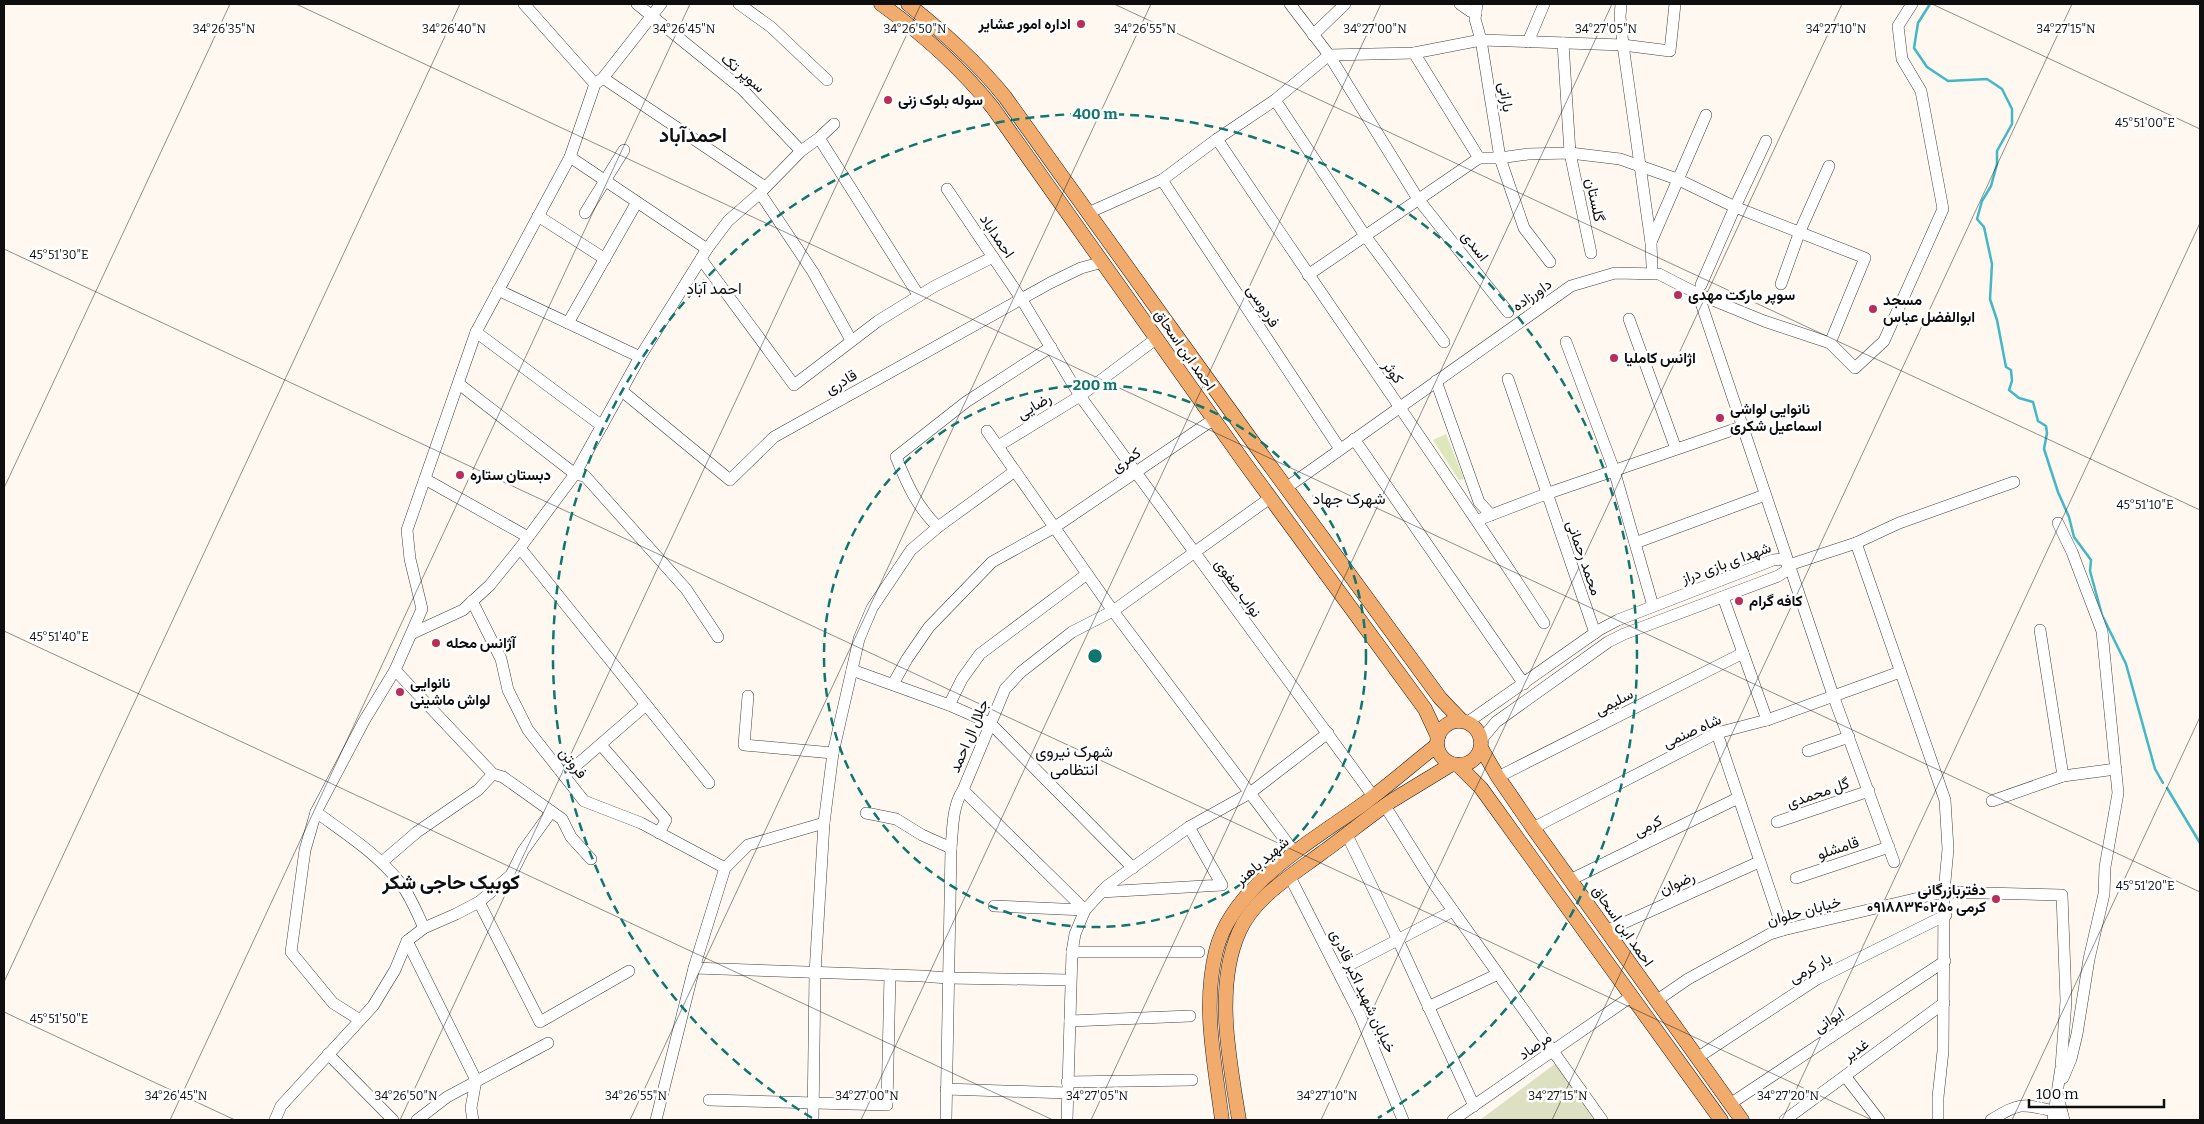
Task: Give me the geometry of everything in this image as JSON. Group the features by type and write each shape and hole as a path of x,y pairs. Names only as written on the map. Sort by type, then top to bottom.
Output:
{"main road":[{"name":"احمد ابن اسحاق","path":"881,4 940,51 971,81 993,108 1270,498 1425,709 1437,741"},
{"name":"احمد ابن اسحاق","path":"908,4 949,37 981,68 1440,698 1464,721"},
{"path":"1083,234 1089,236 1096,230 1092,219"},
{"path":"1103,262 1102,257 1110,250 1117,255"},
{"path":"1455,765 1464,765 1475,759 1481,744 1475,726 1464,721 1446,725 1437,741 1442,757 1455,765 1481,788 1721,1120"},
{"name":"شهید باهنر","path":"1222,1120 1209,1018 1211,984 1216,951 1224,928 1236,907 1251,889 1278,866 1373,796 1437,741"},
{"name":"احمد ابن اسحاق","path":"1481,744 1498,777 1533,828 1742,1120"},
{"name":"شهید باهنر","path":"1239,1120 1226,1017 1227,987 1232,953 1239,932 1249,915 1264,898 1385,806 1455,765"},
{"path":"1298,851 1310,862"},
{"path":"1278,866 1286,868 1289,878"}],"street":[{"path":"524,4 599,81 763,190 813,272 851,340"},
{"name":"سوپر تک","path":"637,4 742,89 802,151"},
{"path":"360,1020 333,1003 291,952 305,850 316,812 364,722 395,670 422,609 410,559 407,530 476,332 570,157 599,81 661,4"},
{"path":"738,4 771,27 827,80"},
{"name":"اسدی","path":"1290,4 1329,55 1418,199 1508,312"},
{"path":"1313,35 1345,4"},
{"path":"1460,4 1470,11 1477,8"},
{"path":"1528,42 1544,4"},
{"path":"1621,4 1620,17 1623,45 1641,166 1651,243 1652,266"},
{"path":"1092,219 1162,180 1217,139 1275,100 1329,55 1414,53 1481,40 1623,45 1670,51 1675,4"},
{"path":"1308,276 1479,158 1570,153 1620,159 1677,180 1734,207 1800,231 1865,258 1830,343 1855,368 1884,341 1943,209 1921,91 1902,59 1898,26 1912,4"},
{"name":"بارانی","path":"1477,8 1475,19 1481,40 1500,158 1524,228 1550,262"},
{"name":"گلستان","path":"1563,43 1570,153 1591,253"},
{"path":"1414,53 1479,158"},
{"path":"1275,100 1366,237 1444,342"},
{"path":"1651,243 1706,115"},
{"path":"413,633 463,610 490,585 576,474 640,357 704,254 728,220 834,124"},
{"path":"820,138 919,296"},
{"name":"کوثر","path":"1217,139 1308,276 1478,520 1544,623"},
{"path":"1766,141 1734,207 1700,290 1741,427 1833,695 1894,862"},
{"path":"585,212 624,150"},
{"path":"570,157 638,202 704,254 794,385 851,340 919,296 993,257"},
{"path":"1781,284 1800,231 1828,166"},
{"name":"فردوسی","path":"1162,180 1340,448"},
{"name":"احمداباد","path":"947,188 1051,347"},
{"path":"568,323 638,202"},
{"path":"538,216 605,259"},
{"name":"قادری","path":"622,391 730,480 774,437 1050,283 1081,268 1103,262"},
{"name":"داورزاده","path":"1286,488 1571,286 1615,273 1659,274 1700,290 1764,321 1830,343"},
{"path":"498,290 640,357"},
{"path":"1630,319 1676,449"},
{"path":"476,332 602,426"},
{"name":"رضایی","path":"998,446 1080,396 1157,338"},
{"path":"1566,342 1614,470 1653,606"},
{"path":"938,527 926,515 909,490 896,458 966,402 1051,347"},
{"name":"نواب صفوی","path":"1051,347 1080,396 1373,796"},
{"name":"محمد رحمانی","path":"1508,379 1595,633"},
{"path":"1436,382 1479,502 1491,515"},
{"path":"459,384 576,474 585,476 686,589 718,637"},
{"name":"کمری","path":"893,684 907,658 930,627 992,562 1055,527 1214,419"},
{"path":"1478,520 1546,494 1741,427"},
{"path":"987,431 1113,611 1250,793 1298,851"},
{"path":"1354,439 1524,684"},
{"path":"813,1120 815,973 824,823 833,753 859,639 872,608 911,550 938,527 1015,471"},
{"path":"425,479 528,537"},
{"path":"1789,565 1856,543 1899,523 2014,482"},
{"path":"1635,543 1765,495"},
{"name":"جلال ال احمد","path":"946,1120 947,978 951,848 957,799 963,790 1005,689 1021,672 1072,632 1113,611 1270,498"},
{"path":"1991,1120 2014,1106 2027,1105 2053,1116 2057,1092 2071,1059 2077,1034 2089,959 2102,901 2104,867 2118,793 2102,631 2072,552 2058,523"},
{"path":"1856,543 1945,800 1948,849 1944,892 1946,916 1943,1051 1938,1097 1938,1120"},
{"path":"520,548 709,783"},
{"name":"شهدا ی بازی دراز","path":"1464,721 1524,684 1595,633 1618,620 1773,560 1783,559 1789,565 1786,571 1778,576 1624,634 1608,642 1496,722 1481,744"},
{"path":"949,704 962,679 980,654 1087,574"},
{"path":"1723,597 1767,720"},
{"name":"فروتن","path":"472,601 501,660 508,690 528,730 584,802 633,819 725,868"},
{"path":"2040,630 2063,776"},
{"name":"سلیمی","path":"1498,777 1743,653"},
{"path":"395,670 493,774 503,777 562,819 571,837 591,859"},
{"path":"852,670 949,704 990,723 1133,868"},
{"name":"شاه صنمی","path":"1533,828 1717,733 1767,720 1900,672"},
{"path":"748,696 744,745 833,753"},
{"path":"564,776 646,705"},
{"path":"1067,1120 1072,952 1075,934 1086,910 1101,892 1189,827 1250,793 1328,733"},
{"path":"1717,733 1783,930"},
{"path":"1808,751 1849,738"},
{"path":"600,745 666,820 659,833"},
{"path":"1992,801 2063,776 2116,769"},
{"path":"382,862 417,832 478,790 493,774"},
{"path":"963,790 1086,910"},
{"name":"گل محمدی","path":"1777,822 1868,791"},
{"name":"کرمی","path":"1570,880 1738,798"},
{"path":"1385,806 1432,882 1602,1120"},
{"path":"316,812 382,862 402,885 424,928"},
{"path":"275,1120 281,1106 373,1006 395,970 408,941 424,928 479,902 511,875 523,851 550,812"},
{"path":"866,813 896,819 922,835 951,848"},
{"path":"656,1120 694,968 725,868 748,846 824,823"},
{"path":"1101,892 1222,885 1189,827"},
{"path":"1346,835 1398,940 1474,1106"},
{"name":"قامشلو","path":"1796,878 1889,847"},
{"name":"رضوان","path":"1606,931 1759,862"},
{"name":"خیابان شهید اکبر قادری","path":"1289,878 1360,1015 1403,1120"},
{"name":"خیابان حلوان","path":"1656,1001 1688,979 1770,934 1783,930 1944,892 2062,894 2066,1001 2061,1068 2057,1092"},
{"path":"479,902 540,1022 629,971"},
{"path":"994,906 1086,910"},
{"path":"1338,971 1453,911"},
{"name":"یار کرمی","path":"1697,1058 1817,979 1946,916"},
{"path":"408,941 476,1080 471,1108 472,1120"},
{"path":"1072,952 1199,952"},
{"name":"ایوانی","path":"1730,1104 1945,961"},
{"path":"694,968 947,978 1070,980"},
{"path":"1428,1007 1498,974"},
{"path":"709,1100 887,1105 890,975"},
{"name":"مرصاد","path":"1453,1120 1632,996"},
{"name":"غدیر","path":"1785,1120 1944,1003"},
{"path":"1070,1021 1190,1016"},
{"path":"417,1120 447,1097 548,1043"},
{"path":"328,1054 393,1120"},
{"path":"1845,1076 1879,1120"},
{"path":"946,1089 1067,1087 1192,1080"},
{"path":"2057,1092 2064,1120"}],"green space":[{"path":"1446,434 1464,479 1459,480 1433,440"},
{"path":"1556,1063 1595,1120 1480,1120"}],"waterway":[{"path":"1930,4 1918,23 1914,48 1927,67 1948,81 1987,79 2002,89 2012,109 2012,124 1997,151 1997,164 1991,186 1982,201 1977,219 1984,227 1992,264 1990,299 1997,320 2006,367 2011,370 2012,381 2009,390 2019,398 2033,402 2038,421 2046,426 2047,433 2044,449 2058,492 2069,517 2074,537 2091,560 2090,571 2102,615 2126,664 2155,769 2163,783"},
{"path":"2167,788 2200,843"}],"place":[{"name":"اداره امور عشایر","path":"1081,24"},
{"name":"سوله بلوک زنی","path":"888,100"},
{"name":"سوپر مارکت مهدی","path":"1678,295"},
{"name":"مسجد ابوالفضل عباس","path":"1873,309"},
{"name":"اژانس کاملیا","path":"1614,358"},
{"name":"نانوایی لواشی اسماعیل شکری","path":"1720,418"},
{"name":"دبستان ستاره","path":"460,475"},
{"name":"کافه گرام","path":"1739,601"},
{"name":"آژانس محله","path":"436,643"},
{"name":"نانوایی لواش ماشینی","path":"400,692"},
{"name":"دفتربازرگانی کرمی ۰۹۱۸۸۳۴۰۲۵۰","path":"1996,899"}],"district":[{"name":"احمدآباد","path":"693,135"},
{"name":"احمد آباد","path":"714,288"},
{"name":"شهرک جهاد","path":"1349,498"},
{"name":"شهرک نیروی انتظامی","path":"1074,760"},
{"name":"کوبیک حاجی شکر","path":"451,882"}]}
